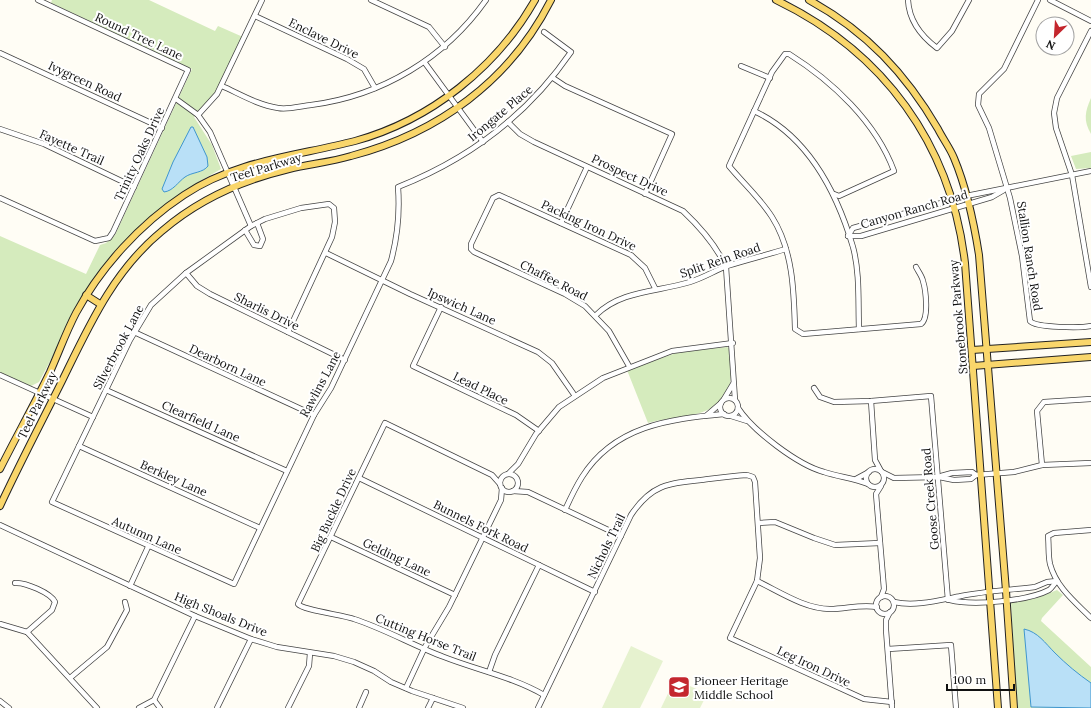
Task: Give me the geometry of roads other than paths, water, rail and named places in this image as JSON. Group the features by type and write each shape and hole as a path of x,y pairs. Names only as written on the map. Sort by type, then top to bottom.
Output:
{"main road":[{"name":"Teel Parkway","path":"0,469 39,393 76,313 86,295 97,279 125,246 153,218 202,183 228,172 271,159 356,140 399,124 429,109 450,95 483,67 507,42 535,0"},
{"name":"Teel Parkway","path":"0,506 100,304 134,259 162,231 203,202 243,183 289,169 350,157 387,146 433,124 458,108 487,86 501,72 532,34 551,0"},
{"name":"Stonebrook Parkway","path":"776,0 800,11 837,36 869,63 888,83 915,119 929,143 953,200 964,255 972,350 978,475 990,593 998,708"},
{"name":"Stonebrook Parkway","path":"809,0 843,22 870,43 890,62 917,94 954,158 969,204 979,255 1007,600 1014,708"},
{"path":"86,295 100,304"},
{"path":"972,350 1091,342"},
{"path":"973,366 1091,357"}],"street":[{"name":"Round Tree Lane","path":"38,0 49,2 188,70"},
{"path":"198,115 212,102 222,86 262,0"},
{"path":"371,0 429,28 444,46"},
{"path":"222,86 265,105 280,109 335,102 398,79 425,63 471,20 486,0"},
{"path":"908,0 908,9 916,26 925,39 937,48 952,31 969,0"},
{"name":"Stallion Ranch Road","path":"1038,0 1004,69 979,94 978,105 989,128 1008,188 1022,256 1028,317 1032,323 1070,327 1091,326"},
{"path":"1050,0 1091,21"},
{"name":"Enclave Drive","path":"255,16 347,59 364,69 375,88"},
{"name":"Irongate Place","path":"398,187 431,174 483,142 534,99 553,78 571,52 544,32"},
{"path":"1091,32 1057,98 1054,113 1056,128 1072,175 1085,244 1091,287"},
{"name":"Ivygreen Road","path":"0,52 162,128"},
{"path":"834,194 839,196 894,171 876,137 849,103 813,70 789,54 785,54 770,78 729,166 758,198 772,217 786,249 792,276 795,329 797,332 803,334 859,328 917,325 924,322 927,316 923,282 916,267"},
{"path":"425,63 450,95 483,142"},
{"path":"741,66 770,78"},
{"name":"Trinity Oaks Drive","path":"0,198 95,241 102,241 109,238 176,99 188,70"},
{"path":"553,78 565,86 672,134 645,194"},
{"path":"176,99 198,115 210,132 228,172 233,188 251,226"},
{"path":"754,112 774,123 799,146 818,169 834,194 853,247 856,265 859,328"},
{"name":"Prospect Drive","path":"508,122 520,134 534,142 683,211 696,223 719,253 726,267"},
{"name":"Fayette Trail","path":"0,129 44,144 134,187"},
{"path":"561,223 588,167"},
{"name":"Canyon Ranch Road","path":"848,236 853,228 966,196 1091,171"},
{"name":"Rawlins Lane","path":"234,584 314,415 327,395 345,360 391,261 397,240 400,209 398,187"},
{"name":"Canyon Ranch Road","path":"848,236 861,236 969,204 992,197 1008,188"},
{"name":"Packing Iron Drive","path":"470,248 493,198 496,195 500,195 631,255 645,268 655,288"},
{"name":"Silverbrook Lane","path":"52,502 134,332 151,305 186,273 244,230 257,223 301,208 327,204 334,208 334,230 326,253"},
{"path":"244,230 254,245 260,246 264,239 257,223"},
{"path":"1085,244 1091,242"},
{"name":"Chaffee Road","path":"470,248 474,252 572,298 596,315 614,338 629,366"},
{"name":"Split Rein Road","path":"596,315 613,303 655,288 690,282 726,267 786,249"},
{"path":"288,332 326,253"},
{"name":"Ipswich Lane","path":"326,253 543,355 554,365 575,396"},
{"path":"726,267 733,343 733,384 735,400 738,408 748,422 782,449 807,465 822,472 856,479 875,487 894,478 939,477 954,480 971,479 978,475 1014,472 1042,465 1091,463"},
{"name":"Sharlis Drive","path":"186,273 197,286 210,294 345,360"},
{"name":"Lead Place","path":"441,307 413,366 517,416 539,431"},
{"name":"Dearborn Lane","path":"134,332 314,415"},
{"path":"501,500 501,478 518,464 539,431 558,407 603,378 629,366 672,351 733,343"},
{"path":"0,375 93,417"},
{"path":"724,414 720,409 733,384"},
{"path":"814,388 820,397 834,402 871,401 875,460 885,478 876,494"},
{"name":"Clearfield Lane","path":"106,390 287,471"},
{"name":"Goose Creek Road","path":"871,401 931,396 939,477 948,600"},
{"path":"707,416 728,398 735,400"},
{"path":"1042,465 1037,411 1039,406 1044,402 1091,399"},
{"path":"731,416 736,413 738,408"},
{"path":"566,510 582,476 604,453 635,430 664,421 724,414 748,422"},
{"name":"Big Buckle Drive","path":"298,604 385,423 492,475"},
{"name":"Berkley Lane","path":"79,446 260,528"},
{"path":"875,460 866,478 876,494 884,589 894,605"},
{"path":"406,688 424,649 455,594 501,500 517,487 518,464"},
{"path":"856,479 869,471 876,469 894,478"},
{"path":"492,475 507,474 518,480 528,492"},
{"path":"492,475 501,486 511,491 528,492 621,536"},
{"name":"Nichols Trail","path":"538,708 621,536 638,504 648,495 663,485 674,482 748,475 754,478 758,523"},
{"name":"Bunnels Fork Road","path":"359,478 595,592"},
{"name":"Autumn Lane","path":"52,502 148,547 234,584"},
{"path":"877,604 830,609 814,608 757,581 760,558 758,523 775,522 835,545 880,543"},
{"name":"High Shoals Drive","path":"0,525 196,616 251,639 277,647 334,656 354,662 374,670 390,682 463,708"},
{"path":"1091,530 1061,532 1048,536 1050,564 1057,581 1066,594 1091,618"},
{"name":"Gelding Lane","path":"331,538 455,594"},
{"path":"130,586 148,547"},
{"path":"489,672 495,654 539,565"},
{"name":"Leg Iron Drive","path":"757,581 730,638 864,699 892,702"},
{"path":"894,605 948,600 961,596 1035,587 1046,582 1057,581"},
{"path":"948,600 961,603 1007,600 1039,594 1050,589 1057,581"},
{"path":"15,583 22,582 51,596 55,602 52,610 27,632"},
{"path":"877,604 884,589"},
{"path":"881,597 887,596"},
{"path":"70,678 107,647 127,610 125,602"},
{"name":"Cutting Horse Trail","path":"298,604 304,609 332,613 362,622 424,649 489,672 544,695"},
{"path":"877,604 886,620 892,708"},
{"path":"886,620 894,605"},
{"path":"882,613 890,612"},
{"path":"139,708 154,700 196,616"},
{"path":"0,624 27,632 96,708"},
{"path":"217,708 251,639"},
{"path":"888,650 951,645 956,708"},
{"path":"288,708 309,666 310,653"},
{"path":"359,708 366,692"},
{"path":"428,708 433,698"},
{"path":"154,700 160,708"},
{"path":"0,701 9,708"}],"water":[{"path":"191,127 193,127 207,157 208,166 203,170 185,177 173,188 164,192 162,189 173,162"},
{"path":"1024,629 1037,635 1068,665 1091,683 1091,708 1031,707"}],"place":[{"name":"Pioneer Heritage Middle School","path":"679,687"}]}
